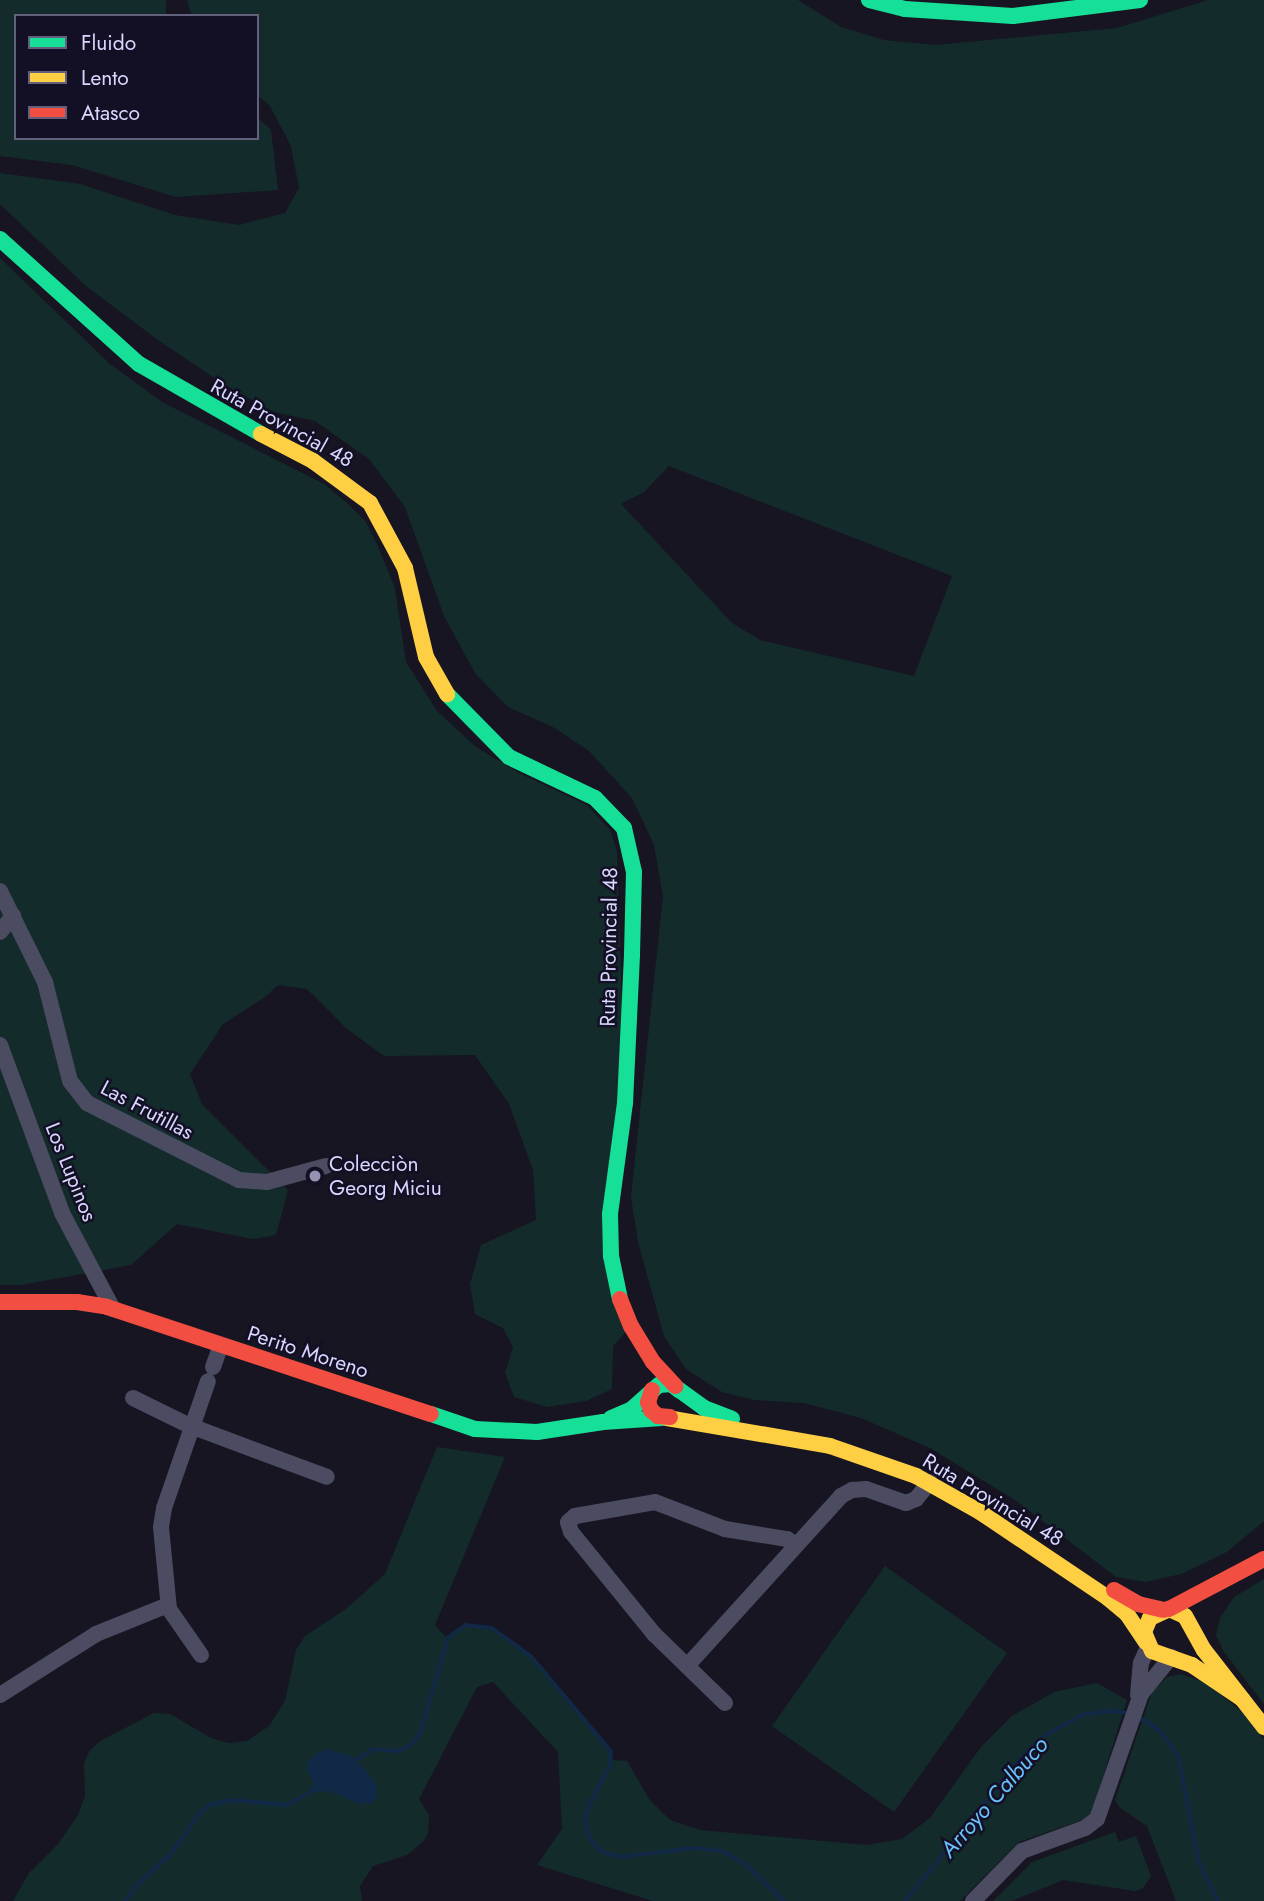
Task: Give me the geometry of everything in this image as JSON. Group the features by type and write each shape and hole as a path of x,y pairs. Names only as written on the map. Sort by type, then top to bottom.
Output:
{"main road":[{"path":"869,0 905,9 1013,16 1140,0"},
{"name":"Ruta Provincial 48","path":"0,239 139,364 201,401 313,461 370,503 405,568 426,657 439,683 455,705 509,757 537,774 596,798 624,828 634,872 632,955 625,1103 610,1240 616,1286 631,1326 649,1397"},
{"name":"Perito Moreno","path":"0,1302 77,1302 113,1309 475,1429 524,1433 603,1422 665,1418"},
{"name":"Ruta Provincial 48","path":"631,1326 653,1362 677,1388 716,1414 845,1441 894,1457 993,1509 1129,1600 1185,1616 1192,1630 1264,1727"},
{"path":"663,1384 677,1388 683,1401 681,1409 665,1418 649,1397 663,1384"},
{"name":"Perito Moreno","path":"603,1422 632,1409 649,1397"},
{"name":"Ruta Provincial 48","path":"665,1418 830,1446 932,1478 1108,1598 1127,1614 1156,1654 1172,1657 1209,1675 1247,1705"},
{"path":"1147,1644 1147,1622 1264,1559"},
{"path":"1172,1657 1187,1648 1199,1607 1224,1582"}],"street":[{"name":"Las Frutillas","path":"0,891 45,982 67,1073 74,1089 87,1103 239,1180 267,1182 326,1166"},
{"path":"0,932 13,916"},
{"name":"Los Lupinos","path":"0,1045 62,1213 113,1309"},
{"path":"201,1655 173,1618 168,1605 162,1520 221,1345"},
{"path":"133,1398 192,1427 327,1477"},
{"path":"687,1666 799,1540 846,1492 866,1489 906,1503 916,1499 932,1478"},
{"path":"725,1703 654,1634 571,1532 568,1525 570,1519 655,1502 732,1531 799,1540"},
{"path":"0,1695 96,1633 168,1605"},
{"path":"1137,1704 1141,1663 1147,1644"},
{"path":"973,1901 1022,1850 1085,1828 1097,1819 1137,1704 1149,1681 1172,1657"}],"green space":[{"path":"0,0 166,0 166,14 14,14 14,140 259,140 259,119 271,130 278,190 176,197 72,165 0,156"},
{"path":"187,0 798,0 841,27 884,40 935,45 1117,28 1208,0 1264,0 1264,1521 1227,1552 1181,1574 1146,1582 1116,1577 1015,1500 930,1448 861,1418 804,1403 754,1400 722,1392 686,1369 664,1336 638,1242 631,1197 663,896 654,845 632,798 589,751 553,727 508,707 475,673 444,616 405,507 369,459 315,421 274,412 225,385 158,340 86,286 0,204 0,173 80,184 175,215 239,225 285,213 299,188 291,146 270,106 259,97 259,14 191,14","holes":["669,466 952,576 914,676 760,640 732,623 621,504 644,492"]},
{"path":"0,258 110,364 162,402 324,484 348,504 366,522 379,549 395,588 406,662 437,711 476,747 519,773 587,805 610,830 617,851 625,1103 606,1207 631,1326 613,1346 612,1389 586,1401 547,1407 514,1397 505,1373 513,1347 503,1328 475,1314 470,1284 481,1245 536,1220 533,1170 509,1104 475,1055 384,1056 346,1028 307,989 278,985 265,997 223,1024 190,1074 202,1104 288,1190 276,1235 253,1239 177,1224 131,1265 21,1285 0,1285"},
{"path":"437,1447 505,1457 435,1625 447,1638 465,1625 483,1626 502,1634 522,1648 606,1743 612,1760 627,1761 649,1799 670,1820 700,1830 867,1845 902,1839 930,1818 981,1747 1012,1716 1054,1692 1097,1683 1127,1700 1092,1812 1082,1820 1019,1842 960,1901 653,1901 537,1865 562,1829 558,1752 493,1682 477,1687 419,1799 429,1815 428,1833 423,1842 407,1855 373,1866 360,1886 362,1901 13,1901 29,1873 59,1843 78,1815 85,1796 84,1763 90,1750 102,1740 154,1713 170,1714 211,1738 229,1743 247,1741 269,1726 285,1701 296,1650 305,1636 346,1609 385,1574"},
{"path":"885,1566 1007,1653 894,1812 772,1726"},
{"path":"1264,1579 1264,1704 1224,1652 1216,1635 1220,1618 1234,1597"},
{"path":"1181,1674 1206,1683 1247,1716 1264,1740 1264,1901 1176,1901 1147,1826 1119,1807 1115,1800 1152,1692 1167,1677"},
{"path":"1115,1832 1119,1842 1136,1836 1151,1876 1143,1888 1135,1891 1063,1880 1012,1901 993,1901 1032,1862"}],"water":[{"path":"329,1749 350,1756 367,1771 377,1787 377,1797 372,1803 359,1804 329,1791 310,1793 313,1782 307,1769 308,1762 318,1752"}],"waterway":[{"name":"Arroyo Calbuco","path":"354,1761 374,1749 398,1751 411,1745 420,1734 448,1638 465,1625 492,1628 532,1657 611,1751 611,1764 585,1820 589,1837 601,1851 619,1857 695,1848 722,1851 747,1865 784,1901"},
{"name":"Arroyo Calbuco","path":"905,1901 1022,1757 1046,1735 1084,1714 1114,1711 1129,1713"},
{"name":"Arroyo Calbuco","path":"1137,1716 1161,1731 1179,1758 1199,1861 1218,1901"},
{"name":"Arroyo Calbuco","path":"125,1901 138,1884 171,1854 199,1814 210,1805 231,1800 286,1805 314,1790"}],"traffic: fast":[{"path":"869,0 905,9 1013,16 1140,0"},
{"path":"0,239 139,364 261,434"},
{"path":"447,694 509,757 595,798 624,828 634,872 632,955 625,1103 610,1214 611,1256 620,1299"},
{"path":"611,1418 632,1409 659,1385 671,1384 680,1391"},
{"path":"678,1389 704,1408 732,1419"},
{"path":"431,1414 475,1429 537,1432 603,1422 662,1418"}],"traffic: slow":[{"path":"261,434 313,461 370,503 405,568 426,657 447,694"},
{"path":"667,1418 830,1446 916,1476 980,1512 1108,1598 1127,1614 1146,1642"},
{"path":"1242,1699 1192,1665 1152,1651 1144,1632 1150,1618 1169,1609 1185,1616 1204,1650 1264,1727"}],"traffic: jam":[{"path":"620,1299 631,1326 653,1362 675,1386"},
{"path":"0,1302 77,1302 107,1307 431,1414"},
{"path":"652,1390 648,1402 651,1410 658,1416 670,1417"},
{"path":"1169,1609 1264,1559"},
{"path":"1114,1590 1138,1604 1163,1610"}],"place":[{"name":"Colecciòn Georg Miciu","path":"315,1176"}]}
